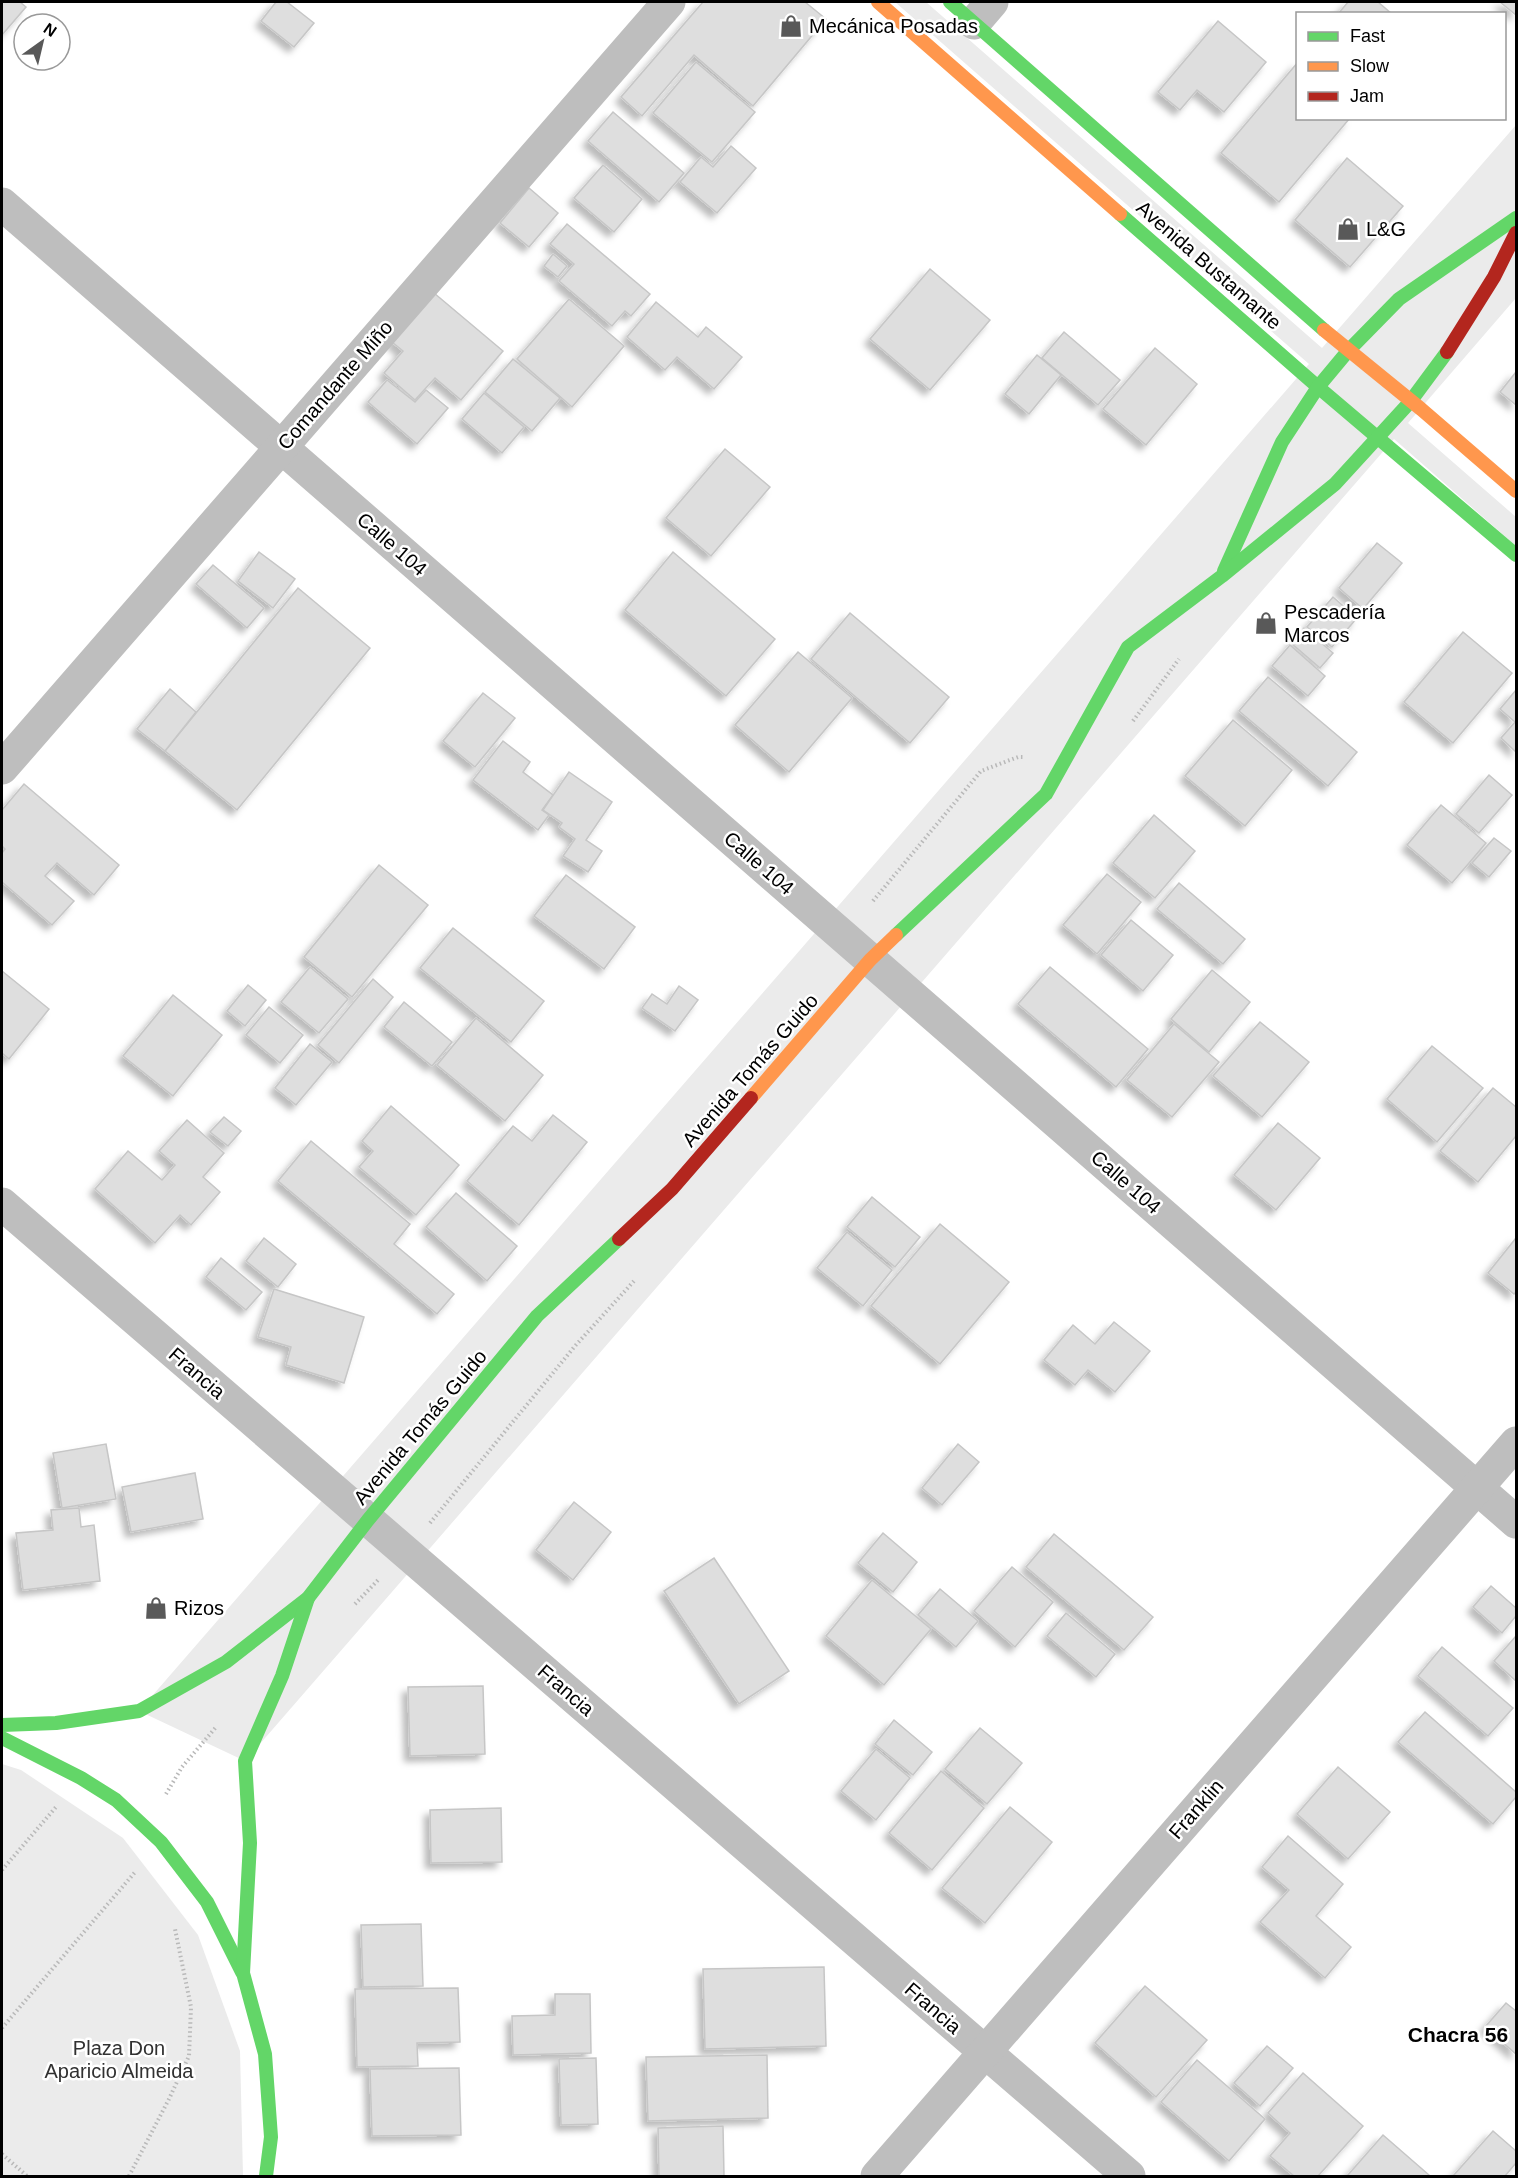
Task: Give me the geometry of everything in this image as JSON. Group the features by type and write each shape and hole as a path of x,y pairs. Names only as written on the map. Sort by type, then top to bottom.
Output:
{"main road":[{"name":"Avenida Bustamante","path":"878,2 1318,387 1516,555"},
{"name":"Avenida Bustamante","path":"950,2 983,12 1348,351 1516,491"},
{"name":"Avenida Tomás Guido","path":"1222,576 1282,442 1318,387 1348,351 1399,299 1516,218"},
{"name":"Avenida Tomás Guido","path":"2,1725 56,1723 138,1711 226,1662 308,1598 368,1520 537,1316 672,1189 870,960 1046,794 1128,647 1222,576 1335,484 1410,402 1455,341 1494,277 1516,233"},
{"name":"Avenida Tomás Guido","path":"243,1973 250,1843 245,1761 282,1676 308,1598"},
{"name":"Avenida Tomás Guido","path":"2,1738 81,1778 116,1800 161,1842 207,1902 243,1973 265,2054 271,2137 266,2176"}],"street":[{"name":"Comandante Miño","path":"2,768 669,2"},
{"name":"Calle 104","path":"2,204 1516,1522"},
{"name":"Francia","path":"2,1204 419,1562 984,2053 1130,2176"},
{"name":"Franklin","path":"877,2176 1516,1443"}],"path":[{"path":"2,2028 161,1842"},
{"path":"2,2154 27,2176"}],"green space":[{"path":"895,2 926,2 1322,348 1516,125 1516,298 1408,423 1516,517 1516,546 1394,439 245,1761 139,1711 1309,364"},
{"name":"Plaza Don Aparicio Almeida","path":"2,1764 21,1770 123,1838 198,1935 240,2051 243,2176 2,2176"}],"building":[{"path":"2,2 20,2 26,7 22,12 12,12 12,23 2,35"},
{"path":"276,2 287,2 314,23 294,47 261,21"},
{"path":"703,2 805,2 826,19 753,106 694,55 642,116 621,97"},
{"path":"1348,2 1378,2 1390,12 1340,12"},
{"path":"1500,2 1516,2 1516,15"},
{"path":"1218,21 1266,62 1224,112 1197,90 1180,110 1158,92"},
{"path":"696,62 755,112 712,162 653,113"},
{"path":"1296,64 1296,120 1348,120 1279,202 1221,153"},
{"path":"613,112 684,173 659,202 588,141"},
{"path":"731,146 756,168 717,213 680,182 701,157 713,167"},
{"path":"1347,158 1403,206 1350,267 1295,220"},
{"path":"603,165 642,199 614,232 574,198"},
{"path":"529,188 558,213 529,247 500,223"},
{"path":"567,224 650,294 631,316 625,311 612,326 559,281 574,264 550,244"},
{"path":"553,254 567,266 558,277 544,266"},
{"path":"930,269 990,320 930,390 870,339"},
{"path":"434,293 503,351 461,400 435,378 415,400 384,373 403,351 392,342"},
{"path":"569,299 624,346 572,407 517,359"},
{"path":"656,302 698,337 706,327 742,357 714,389 677,357 665,370 627,337"},
{"path":"1064,332 1120,380 1098,405 1042,358"},
{"path":"1155,348 1197,384 1146,445 1103,409"},
{"path":"1037,355 1061,375 1029,414 1005,394"},
{"path":"513,359 560,398 532,431 485,392"},
{"path":"1516,372 1516,405 1500,392"},
{"path":"387,380 415,402 426,390 448,408 417,444 368,402"},
{"path":"484,393 524,427 502,453 462,419"},
{"path":"725,449 770,487 711,556 666,518"},
{"path":"1377,543 1402,563 1363,609 1339,588"},
{"path":"259,552 295,579 273,608 238,581"},
{"path":"673,552 775,639 726,696 625,610"},
{"path":"213,565 264,608 247,628 196,584"},
{"path":"298,588 370,648 237,810 165,751"},
{"path":"1333,597 1357,618 1332,647 1307,627"},
{"path":"850,613 949,697 910,743 811,659"},
{"path":"1304,628 1333,653 1320,668 1291,643"},
{"path":"1463,632 1512,673 1453,743 1404,702"},
{"path":"1290,645 1325,676 1308,696 1272,666"},
{"path":"798,652 852,698 789,772 735,725"},
{"path":"1268,677 1357,752 1328,786 1239,711"},
{"path":"170,689 196,712 165,751 137,729"},
{"path":"1516,690 1516,752 1501,738 1515,722 1500,709"},
{"path":"483,693 515,718 475,767 443,741"},
{"path":"1233,720 1292,770 1245,826 1185,776"},
{"path":"503,741 530,762 523,772 553,795 542,810 549,815 538,830 473,780"},
{"path":"569,772 612,802 586,840 602,851 588,872 563,856 575,839 559,827 562,823 543,810"},
{"path":"1489,775 1512,795 1479,833 1456,814"},
{"path":"24,784 119,865 94,895 57,863 45,876 74,901 52,925 2,882 2,853 5,849 2,846 2,810"},
{"path":"1441,805 1486,843 1452,883 1407,845"},
{"path":"1154,815 1195,851 1155,898 1113,863"},
{"path":"1494,838 1511,851 1489,877 1472,863"},
{"path":"379,865 428,905 352,997 304,957"},
{"path":"1107,874 1141,902 1097,954 1063,925"},
{"path":"566,875 635,927 604,969 534,916"},
{"path":"1179,883 1245,939 1223,964 1157,909"},
{"path":"1131,920 1173,955 1143,991 1101,955"},
{"path":"453,928 544,1001 511,1042 420,968"},
{"path":"310,967 348,999 319,1033 281,1002"},
{"path":"1050,967 1148,1049 1116,1087 1018,1004"},
{"path":"1212,970 1250,1002 1209,1052 1171,1019"},
{"path":"2,971 49,1009 9,1059 2,1053"},
{"path":"373,979 393,997 339,1063 318,1045"},
{"path":"248,985 266,1000 245,1026 227,1011"},
{"path":"679,986 698,1000 675,1031 642,1008 652,994 667,1004"},
{"path":"173,995 222,1035 173,1096 123,1056"},
{"path":"404,1002 452,1042 432,1066 384,1027"},
{"path":"269,1007 303,1035 280,1063 246,1035"},
{"path":"476,1018 543,1075 505,1121 437,1065"},
{"path":"1260,1022 1309,1062 1262,1117 1213,1076"},
{"path":"1174,1024 1219,1062 1172,1117 1127,1080"},
{"path":"310,1044 332,1062 296,1105 275,1088"},
{"path":"1432,1046 1483,1088 1437,1142 1387,1099"},
{"path":"1493,1088 1516,1107 1516,1136 1478,1182 1440,1151"},
{"path":"391,1106 459,1165 416,1215 359,1167 373,1151 362,1141"},
{"path":"553,1115 587,1142 519,1225 467,1181 513,1126 532,1141"},
{"path":"224,1117 241,1131 228,1146 210,1132"},
{"path":"187,1120 224,1153 203,1177 220,1192 191,1225 180,1215 155,1243 95,1189 128,1151 162,1180 175,1165 159,1151"},
{"path":"1278,1123 1320,1158 1276,1210 1234,1175"},
{"path":"311,1141 410,1224 394,1244 454,1294 437,1314 278,1181"},
{"path":"456,1193 517,1246 487,1281 426,1227"},
{"path":"872,1197 920,1237 895,1267 847,1227"},
{"path":"940,1224 1009,1282 940,1364 871,1306"},
{"path":"847,1232 892,1270 863,1306 817,1268"},
{"path":"264,1238 296,1264 278,1287 246,1261"},
{"path":"1516,1238 1516,1292 1514,1294 1488,1273"},
{"path":"221,1258 262,1292 246,1310 206,1277"},
{"path":"274,1289 364,1317 344,1383 286,1365 291,1347 258,1337"},
{"path":"1114,1322 1150,1351 1115,1392 1088,1370 1075,1385 1044,1360 1073,1325 1095,1344"},
{"path":"106,1444 116,1499 62,1508 53,1453"},
{"path":"958,1444 979,1462 942,1505 922,1488"},
{"path":"195,1473 203,1519 131,1532 122,1487"},
{"path":"574,1502 611,1532 573,1580 536,1550"},
{"path":"79,1508 81,1527 94,1525 100,1581 23,1590 16,1533 53,1530 51,1510"},
{"path":"883,1533 917,1562 893,1592 858,1563"},
{"path":"1054,1534 1153,1617 1124,1650 1026,1567"},
{"path":"714,1558 789,1671 739,1704 664,1591"},
{"path":"1012,1567 1053,1602 1015,1647 974,1611"},
{"path":"872,1580 931,1629 884,1685 826,1636"},
{"path":"1491,1586 1516,1608 1516,1616 1502,1633 1473,1607"},
{"path":"940,1589 978,1621 956,1647 918,1615"},
{"path":"1066,1613 1115,1654 1096,1677 1047,1636"},
{"path":"1516,1636 1516,1681 1494,1661"},
{"path":"1442,1647 1513,1708 1488,1736 1418,1676"},
{"path":"483,1686 485,1754 410,1756 408,1687"},
{"path":"1425,1712 1516,1792 1516,1797 1493,1824 1398,1742"},
{"path":"894,1720 932,1752 913,1775 875,1744"},
{"path":"980,1728 1022,1763 987,1804 945,1769"},
{"path":"876,1749 910,1778 876,1820 841,1791"},
{"path":"1338,1767 1390,1812 1348,1859 1297,1814"},
{"path":"941,1771 984,1808 932,1870 889,1833"},
{"path":"1010,1807 1052,1842 985,1923 942,1888"},
{"path":"501,1808 502,1862 431,1863 430,1810"},
{"path":"1288,1836 1343,1884 1316,1916 1351,1947 1325,1978 1260,1922 1289,1890 1262,1867"},
{"path":"421,1924 423,1986 363,1987 361,1925"},
{"path":"824,1967 826,2046 705,2049 703,1969"},
{"path":"1145,1986 1207,2040 1156,2097 1095,2043"},
{"path":"458,1988 460,2042 417,2043 418,2066 357,2067 355,1989"},
{"path":"555,1994 590,1994 591,2053 513,2055 512,2016 555,2015"},
{"path":"1506,2003 1516,2011 1516,2054 1485,2027"},
{"path":"1267,2046 1293,2068 1260,2106 1234,2083"},
{"path":"767,2055 768,2118 648,2121 646,2057"},
{"path":"596,2058 598,2124 561,2125 559,2059"},
{"path":"1197,2060 1265,2119 1229,2161 1161,2102"},
{"path":"459,2068 461,2135 372,2136 370,2069"},
{"path":"1303,2073 1363,2126 1318,2176 1294,2176 1270,2156 1290,2133 1268,2113"},
{"path":"723,2126 724,2176 659,2176 658,2128"},
{"path":"1493,2131 1516,2151 1516,2163 1505,2176 1453,2176"},
{"path":"1383,2135 1429,2175 1347,2176"}],"traffic: fast":[{"path":"950,2 1324,330"},
{"path":"1120,214 1318,387 1516,555"},
{"path":"1224,571 1282,442 1318,387 1348,351 1399,299 1516,218"},
{"path":"896,935 1046,794 1128,647 1222,576 1335,484 1410,402 1447,352"},
{"path":"2,1725 56,1723 139,1711 226,1662 308,1598 368,1520 537,1316 619,1239"},
{"path":"266,2176 271,2137 265,2054 243,1973 250,1843 245,1761 282,1676 308,1598"},
{"path":"2,1738 81,1778 116,1800 161,1842 207,1902 242,1972"}],"traffic: slow":[{"path":"878,2 1120,214"},
{"path":"1324,330 1516,491"},
{"path":"751,1098 870,960 896,935"}],"traffic: jam":[{"path":"1447,352 1494,277 1516,233"},
{"path":"619,1239 672,1189 751,1098"}],"place":[{"name":"Mecánica Posadas","path":"791,26"},
{"name":"L&G","path":"1348,229"},
{"name":"Pescadería Marcos","path":"1266,623"},
{"name":"Rizos","path":"156,1608"}],"district":[{"name":"Chacra 56","path":"1458,2035"}]}
